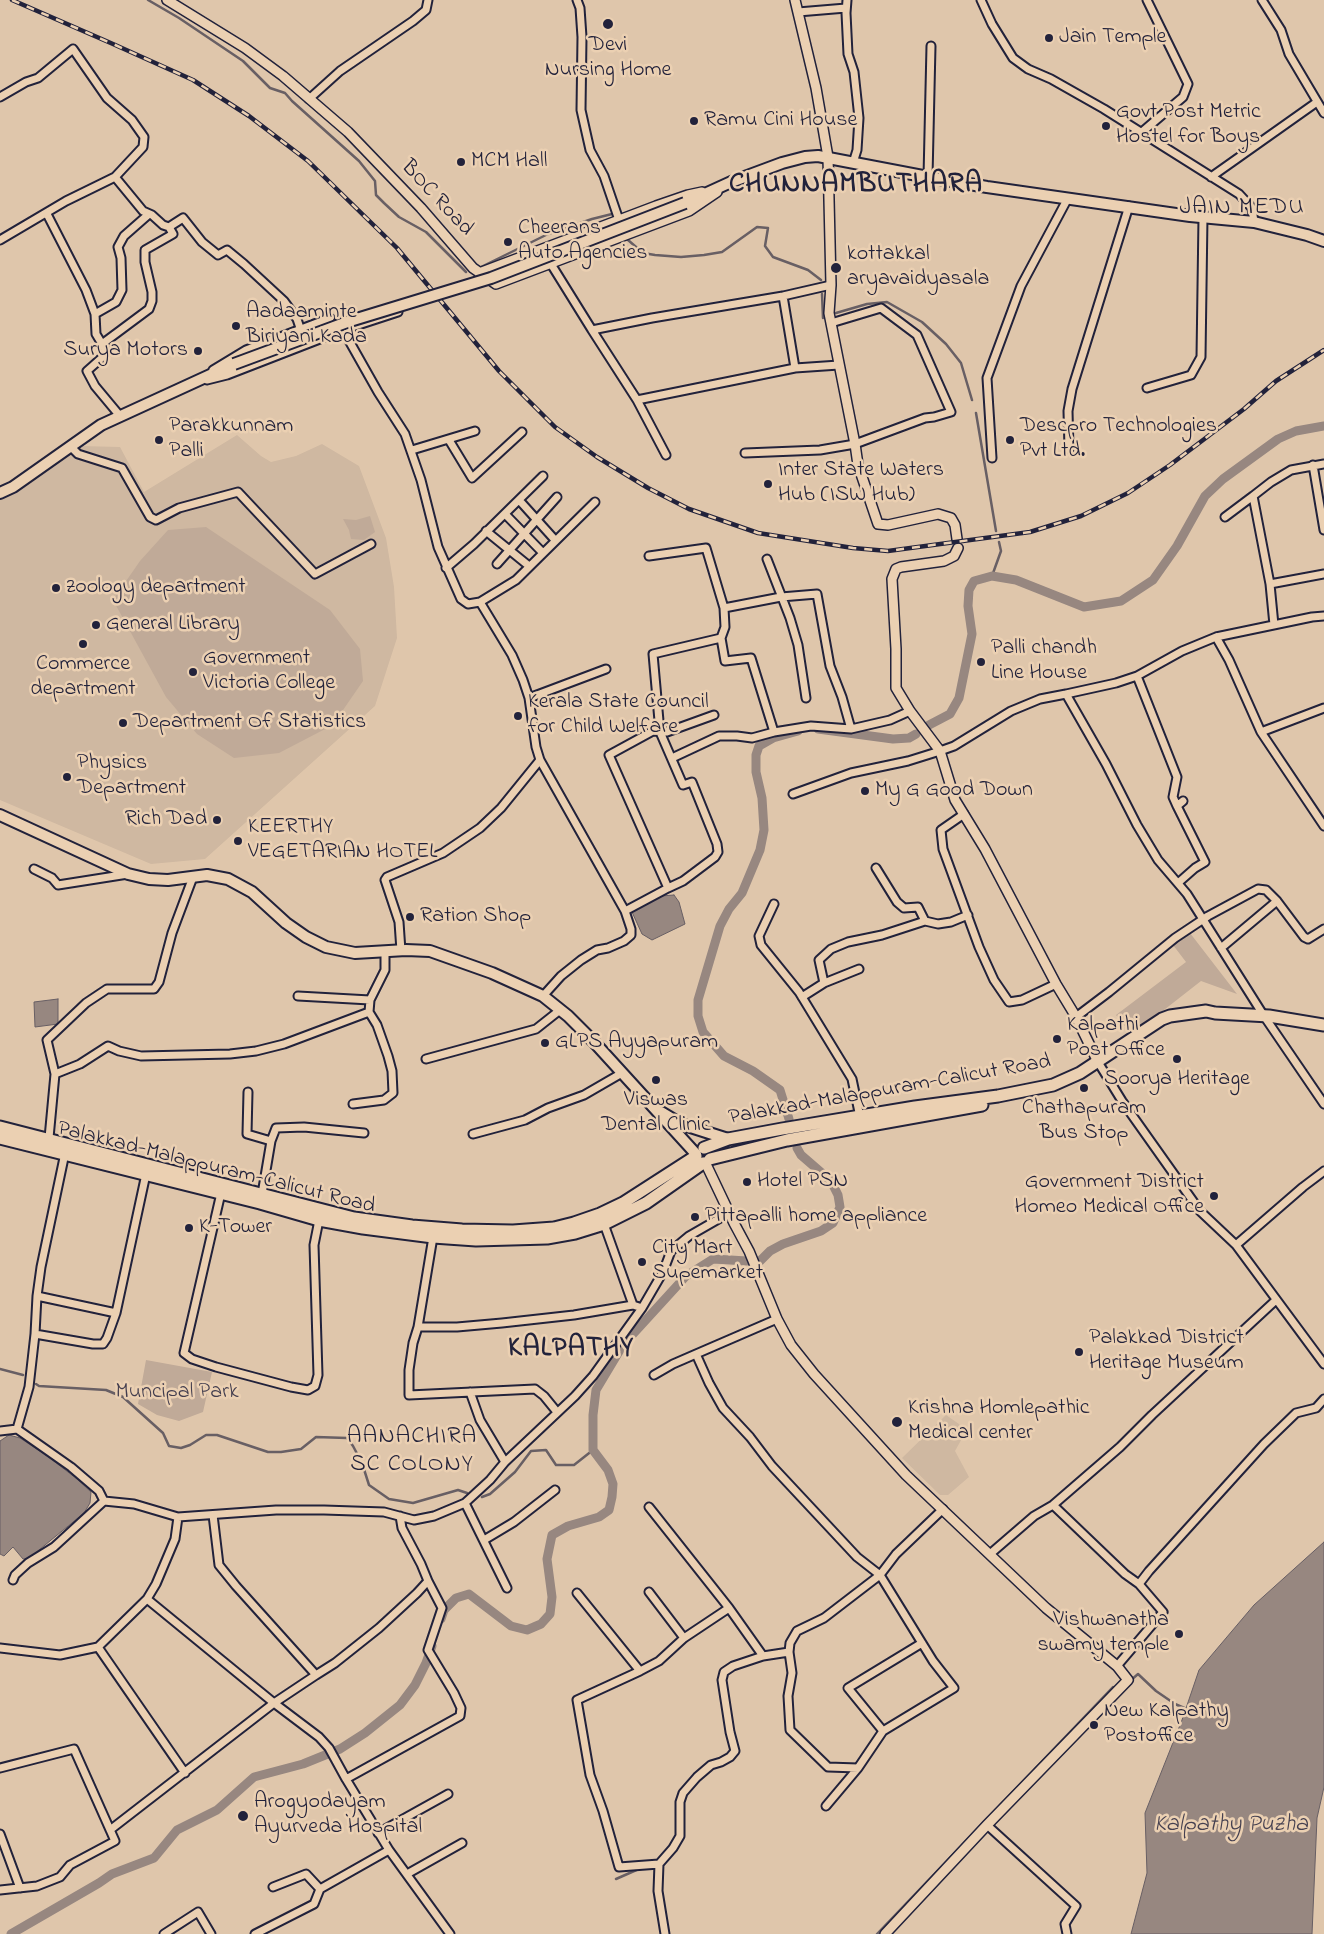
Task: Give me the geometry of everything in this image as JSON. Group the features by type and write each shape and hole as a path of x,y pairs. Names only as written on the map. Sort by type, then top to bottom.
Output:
{"highway":[{"name":"Palakkad-Malappuram-Calicut Road","path":"0,1127 50,1138 354,1218 412,1226 513,1231 554,1228 574,1224 600,1214 702,1157 954,1111 1061,1087 1084,1078 1100,1064 1162,1019 1170,1016 1206,1011 1264,1016 1324,1025"},
{"name":"Palakkad-Malappuram-Calicut Road","path":"0,1138 221,1193 319,1220 432,1237 511,1240 547,1238 575,1233 604,1224 646,1203 702,1157 728,1139 1044,1087 1068,1080 1100,1064"}],"main road":[{"path":"0,493 101,425 234,364 350,321 490,278 685,203 731,182 804,157 828,157 928,178 1202,217 1254,222 1324,241"},
{"path":"0,815 128,874 149,879 168,880 207,875 228,879 252,892 286,923 326,947 355,952 430,951 492,973 543,996 594,1042 652,1106 702,1157"},
{"path":"652,1106 681,1124 728,1139"}],"street":[{"name":"BOC Road","path":"167,0 245,48 283,76 348,132 421,208 479,273"},
{"path":"309,99 340,71 413,21 426,10 428,0"},
{"path":"578,0 582,37 581,110 590,150 604,176 619,220"},
{"path":"795,0 816,88 828,157 831,285 829,313 856,444 858,465 878,524 888,525 938,514 951,518 955,525 957,543 954,556 944,561 901,566 896,569 892,579 896,688 910,711 940,751 955,800 985,849 1056,984 1122,1101 1200,1211 1236,1245 1324,1364"},
{"path":"981,0 992,24 1013,58 1028,69 1076,92 1239,194 1252,208 1254,222"},
{"path":"1142,132 1183,97 1188,84 1147,0"},
{"path":"1262,0 1280,30 1289,54 1324,113"},
{"path":"798,12 847,4 848,54 854,72 859,118 857,150 853,163"},
{"path":"928,178 931,46"},
{"path":"0,97 26,82 38,78 74,49 107,98 132,120 144,137 143,147 116,177 66,201 47,214 0,240"},
{"path":"1212,178 1317,102"},
{"path":"102,344 149,309 152,301 152,292 145,262 145,250 173,234 169,227 143,211 116,177"},
{"path":"479,273 496,284 689,211 731,182"},
{"path":"479,273 688,195 714,190"},
{"path":"992,458 987,378 1021,286 1068,198"},
{"path":"1069,449 1068,412 1072,388 1129,206"},
{"path":"47,214 86,290 95,314 96,334 105,349 105,355 87,371 95,386 120,416"},
{"path":"95,314 116,302 122,290 122,272 118,247 124,236 149,214"},
{"path":"1147,388 1191,375 1201,358 1202,217"},
{"path":"169,227 183,218 202,242 218,255 227,250 284,301 300,328"},
{"path":"551,264 637,400 666,455"},
{"path":"592,330 783,296 831,285"},
{"path":"783,296 796,368"},
{"path":"745,454 820,450 856,444 925,418 951,412 917,335 881,308 831,323"},
{"path":"197,382 244,370 344,330 398,312"},
{"path":"197,382 222,363 246,350 330,318"},
{"path":"344,330 378,392 406,434 438,547 461,599 468,604 480,602 516,580 595,502"},
{"path":"637,400 796,368 839,365"},
{"path":"412,450 475,431"},
{"path":"450,440 472,478 522,432"},
{"path":"71,447 78,454 122,468 150,518 156,520 178,508 238,492 315,574 371,544"},
{"path":"1225,517 1290,470 1324,464"},
{"path":"1313,466 1324,530"},
{"path":"446,568 544,476"},
{"path":"1253,496 1270,584 1274,625"},
{"path":"497,564 557,497"},
{"path":"519,500 555,540"},
{"path":"505,514 543,552"},
{"path":"486,531 529,566"},
{"path":"649,556 706,548 724,608 725,627 721,638 725,660 751,658 774,732"},
{"path":"767,559 790,618 798,645 806,698"},
{"path":"1270,584 1324,574"},
{"path":"724,608 781,597 817,594 830,666 842,697 851,729"},
{"path":"480,602 512,655 529,698 536,747 540,760 625,910 631,929 631,935 624,941 608,948 597,950 581,960 543,996"},
{"path":"793,794 851,773 908,761 954,746 1011,711 1040,699 1116,683 1137,676 1182,651 1216,637 1312,616 1324,616"},
{"path":"1216,637 1229,660 1262,732 1324,826"},
{"path":"625,910 682,880 715,857 718,852 718,844 692,782 683,785 660,732 653,654 721,638"},
{"path":"529,698 606,668"},
{"path":"1137,676 1177,776 1173,797 1180,804 1205,862 1178,883"},
{"path":"1066,694 1106,764 1149,846 1158,860 1178,883 1264,1016 1324,1104"},
{"path":"1262,732 1324,708"},
{"path":"672,758 719,736 752,738 811,726 851,729 890,720 910,711"},
{"path":"668,888 609,755 653,731 667,732 714,715"},
{"path":"401,951 399,922 385,880 387,877 442,853 480,828 501,808 540,760"},
{"path":"964,814 941,830 943,849 979,948 994,980 1010,1002 1022,1000 1056,984"},
{"path":"876,868 896,902 904,908 918,907 925,921"},
{"path":"34,869 52,878 58,885 128,874"},
{"path":"50,1138 55,1074 47,1040 86,1003 107,989 154,989 159,982 172,933 193,877"},
{"path":"1076,1017 1175,938 1258,889 1266,890 1277,901 1304,937 1308,939 1324,929"},
{"path":"1221,948 1277,901"},
{"path":"774,904 759,936 761,945 802,997 852,1079 860,1117"},
{"path":"824,983 818,960 831,949 848,942 882,935 925,921 938,924 968,915"},
{"path":"352,1104 384,1100 393,1093 392,1071 388,1056 377,1025 369,1012 370,1000 385,970 385,952"},
{"path":"802,997 824,983 859,969"},
{"path":"298,996 370,1000"},
{"path":"426,1059 536,1029 560,1010"},
{"path":"55,1074 80,1064 108,1046 119,1051 141,1056 197,1056 247,1052 284,1044 369,1012"},
{"path":"473,1134 525,1120 548,1108 584,1095 622,1073"},
{"path":"248,1092 246,1134 271,1141"},
{"path":"262,1194 271,1141 276,1128 304,1127 364,1133"},
{"path":"17,1429 29,1387 35,1334 36,1296 65,1153"},
{"path":"702,1157 749,1251 777,1319 791,1345 814,1374 906,1475 944,1509 1046,1608 1117,1666 1128,1680 987,1825 885,1934"},
{"path":"1236,1245 1324,1171"},
{"path":"35,1334 103,1344 116,1312 146,1174"},
{"path":"221,1193 184,1353 192,1359 216,1367 308,1390 315,1386 318,1375 314,1246 319,1220"},
{"path":"13,1580 28,1563 54,1547 104,1501 134,1504 178,1517 276,1510 324,1510 384,1512 414,1520 434,1516 465,1503 575,1396 593,1376 642,1308 663,1272 671,1251 689,1236 729,1213"},
{"path":"604,1224 634,1305"},
{"path":"432,1237 418,1327 413,1343 409,1370 409,1395 516,1388 535,1389 544,1396 557,1412"},
{"path":"36,1296 116,1312"},
{"path":"990,1554 1034,1516 1053,1505 1120,1447 1276,1300"},
{"path":"418,1327 502,1324 634,1305 642,1308"},
{"path":"654,1375 672,1364 777,1319"},
{"path":"696,1354 723,1408 750,1437 772,1466 851,1550 880,1575 922,1643 954,1688 883,1731 858,1768 826,1806"},
{"path":"470,1392 480,1420 505,1462"},
{"path":"1139,1584 1180,1534 1264,1444 1296,1413 1316,1408 1324,1399"},
{"path":"0,1432 17,1429 71,1467 99,1491 104,1501"},
{"path":"484,1540 514,1522 555,1490"},
{"path":"465,1503 507,1588"},
{"path":"1053,1505 1125,1574 1139,1584 1163,1612 1117,1666"},
{"path":"649,1507 729,1608 763,1656"},
{"path":"858,1768 828,1767 790,1730 788,1696 792,1674 789,1652 790,1643 797,1632 824,1618 880,1575 896,1554 944,1509"},
{"path":"213,1515 219,1565 241,1593 316,1675"},
{"path":"346,1778 460,1716 460,1708 454,1693 428,1650 442,1608 402,1528 400,1516"},
{"path":"0,1648 60,1655 98,1647 147,1599 164,1568 176,1539 178,1517"},
{"path":"110,1830 274,1704 335,1663 379,1628 417,1594 428,1581"},
{"path":"649,1592 684,1638"},
{"path":"577,1593 640,1671"},
{"path":"147,1599 274,1704 319,1737 329,1748 389,1850 450,1934"},
{"path":"659,1864 619,1867 603,1811 590,1775 577,1700 659,1662 684,1638 729,1608"},
{"path":"883,1731 848,1688 922,1643"},
{"path":"98,1647 185,1773"},
{"path":"665,1934 658,1891 659,1864 673,1848 680,1836 680,1802 682,1793 711,1765 730,1757 735,1751 722,1680 724,1672 733,1666 763,1656 789,1652"},
{"path":"0,1768 74,1749 115,1841 70,1865 60,1877 37,1886 0,1890"},
{"path":"378,1833 448,1794"},
{"path":"987,1825 1076,1906 1065,1924 1067,1934"},
{"path":"0,1834 20,1888"},
{"path":"406,1874 462,1843"},
{"path":"256,1934 314,1904 320,1889 389,1850"},
{"path":"273,1887 306,1874 320,1889"},
{"path":"164,1934 198,1912 211,1934"}],"shaded area":[{"name":"Government Victoria College","path":"237,435 261,456 271,462 296,456 322,444 359,466 386,538 394,587 397,638 375,706 205,859 151,864 0,800 0,498 13,492 80,446 120,447 144,492"},
{"path":"946,1415 959,1424 965,1433 955,1451 969,1477 948,1495 940,1495 902,1458"}],"green space":[{"path":"370,516 375,532 364,540 351,539 343,519 356,520"},
{"path":"206,527 330,610 360,649 363,681 343,710 327,728 279,753 234,758 197,734 166,697 113,600 140,561 168,530"},
{"path":"1190,933 1237,994 1201,981 1132,1035 1116,1015 1186,962 1173,945"},
{"name":"Muncipal Park","path":"146,1360 212,1372 203,1412 179,1421 157,1415 138,1404"}],"water":[{"path":"674,895 679,902 685,924 652,940 642,934 632,912 661,896"},
{"path":"58,999 58,1024 35,1027 34,1002"},
{"path":"9,1435 20,1438 46,1455 91,1492 90,1503 84,1513 28,1559 23,1559 13,1547 4,1556 0,1554 0,1441"},
{"name":"Kalpathy Puzha","path":"1324,1542 1324,1787 1317,1818 1312,1934 1131,1934 1147,1873 1145,1813 1182,1720 1199,1670 1254,1605"}],"waterway":[{"path":"148,0 179,18 243,61 270,88 285,93 359,161 375,181 376,195 384,203 399,217 426,232 466,272"},
{"path":"481,267 548,234 612,214"},
{"path":"628,240 643,253 681,257 722,252 757,227 768,228 765,246 773,257 808,270 821,280"},
{"path":"822,294 823,318"},
{"path":"836,313 867,304 887,302 922,322 946,344 961,363 972,400"},
{"path":"976,413 996,531"},
{"path":"929,725 950,714 959,698 972,634 968,606 969,590 974,581 992,576 1016,580 1084,607 1121,601 1153,580 1177,546 1205,496 1223,479 1278,439 1296,431 1324,426"},
{"path":"992,576 1001,551 999,542"},
{"path":"818,729 893,739 909,738 916,734"},
{"path":"789,1119 780,1090 753,1071 724,1056 703,1032 698,1016 698,1000 720,926 729,909 742,893 760,850 764,830 762,798 756,772 756,755 759,746 773,738 798,731"},
{"path":"760,1261 770,1251 783,1244 821,1231 833,1223 840,1207 838,1195 831,1181 801,1155 797,1148"},
{"path":"441,1619 444,1610 456,1598 469,1594 511,1626 527,1630 541,1624 550,1614 552,1597 547,1559 552,1535 568,1526 599,1517 609,1510 612,1497 613,1484 608,1470 593,1450 593,1415 596,1390 623,1345 686,1276 713,1259 747,1261"},
{"path":"0,1369 23,1375"},
{"path":"36,1384 39,1386 106,1390 123,1397 163,1433 169,1446 181,1448 206,1435 217,1435 268,1452 281,1452 301,1449 316,1437 347,1438 362,1463 369,1485 389,1499 413,1503 458,1490 467,1493"},
{"path":"482,1497 490,1494 515,1472 531,1451 546,1450 556,1465 574,1465 593,1450"},
{"path":"11,1934 112,1874 154,1858 177,1830 217,1810 254,1777 303,1764 340,1749 365,1733 400,1705 415,1685 432,1646"},
{"path":"1130,1681 1138,1674 1156,1691 1175,1704 1189,1710"},
{"path":"877,1934 1113,1687"},
{"path":"616,1879 641,1868"}],"railway":[{"path":"12,0 193,80 249,116 308,161 397,248 499,371 555,427 597,457 648,488 689,509 758,533 853,548 888,551 1030,532 1081,516 1128,493 1170,465 1244,409 1276,381 1324,350"}],"place":[{"name":"Devi Nursing Home","path":"608,24"},
{"name":"Jain Temple","path":"1049,38"},
{"name":"Ramu Cini House","path":"694,121"},
{"name":"Govt Post Metric Hostel for Boys","path":"1106,126"},
{"name":"MCM Hall","path":"461,162"},
{"name":"Cheerans Auto Agencies","path":"508,242"},
{"name":"kottakkal aryavaidyasala","path":"836,268"},
{"name":"Aadaaminte Biriyani Kada","path":"236,326"},
{"name":"Surya Motors","path":"198,351"},
{"name":"Parakkunnam Palli","path":"159,440"},
{"name":"Descpro Technologies Pvt Ltd.","path":"1010,440"},
{"name":"Inter State Waters Hub (ISW Hub)","path":"768,484"},
{"name":"zoology department","path":"56,588"},
{"name":"General Library","path":"96,625"},
{"name":"Commerce department","path":"83,644"},
{"name":"Palli chandh Line House","path":"981,662"},
{"name":"Government Victoria College","path":"193,672"},
{"name":"Kerala State Council for Child Welfare","path":"518,716"},
{"name":"Department Of Statistics","path":"123,723"},
{"name":"Physics Department","path":"67,777"},
{"name":"My G Good Down","path":"865,791"},
{"name":"Rich Dad","path":"217,820"},
{"name":"KEERTHY VEGETARIAN HOTEL","path":"238,841"},
{"name":"Ration Shop","path":"410,917"},
{"name":"Kalpathi Post Office","path":"1057,1039"},
{"name":"GLPS Ayyapuram","path":"545,1043"},
{"name":"Soorya Heritage","path":"1177,1059"},
{"name":"Viswas Dental Clinic","path":"656,1080"},
{"name":"Chathapuram Bus Stop","path":"1084,1088"},
{"name":"Hotel PSN","path":"747,1182"},
{"name":"Government District Homeo Medical Office","path":"1214,1196"},
{"name":"Pittapalli home appliance","path":"695,1217"},
{"name":"K-Tower","path":"189,1228"},
{"name":"City Mart Supemarket","path":"642,1262"},
{"name":"Palakkad District Heritage Museum","path":"1079,1352"},
{"name":"Krishna Homlepathic Medical center","path":"897,1422"},
{"name":"Vishwanatha swamy temple","path":"1179,1634"},
{"name":"New Kalpathy Postoffice","path":"1094,1725"},
{"name":"Arogyodayam Ayurveda Hospital","path":"243,1816"}],"district":[{"name":"CHUNNAMBUTHARA","path":"856,186"},
{"name":"JAIN MEDU","path":"1242,209"},
{"name":"KALPATHY","path":"571,1350"},
{"name":"AANACHIRA SC COLONY","path":"412,1452"}]}
